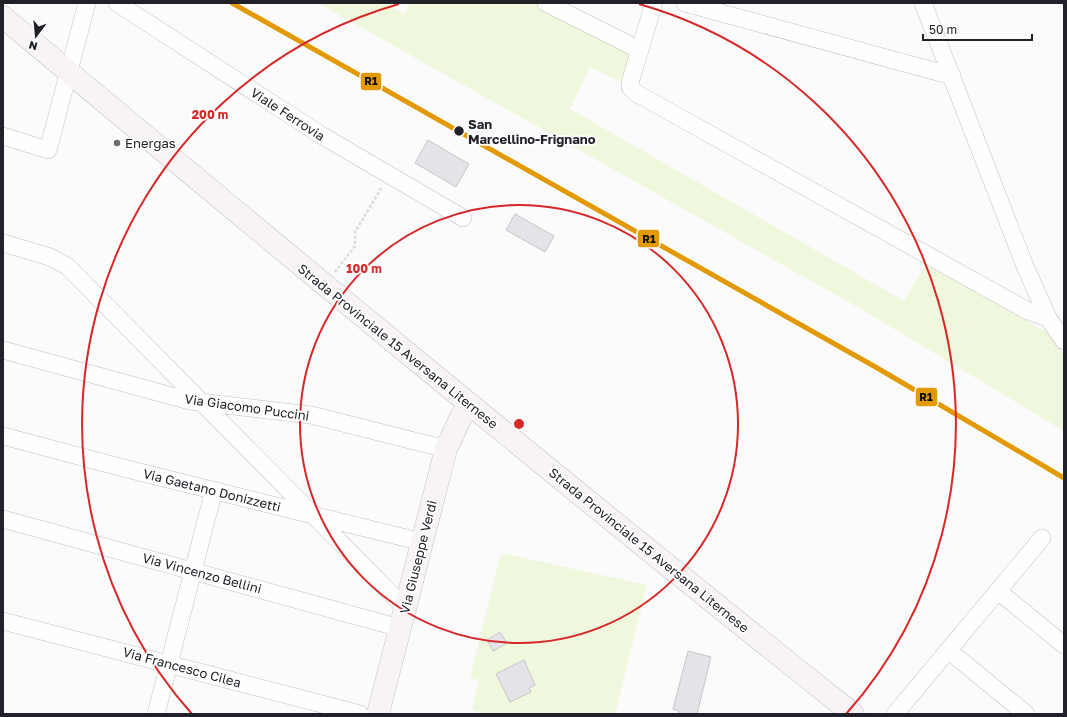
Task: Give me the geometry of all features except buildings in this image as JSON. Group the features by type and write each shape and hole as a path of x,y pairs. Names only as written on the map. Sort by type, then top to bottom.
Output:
{"main road":[{"name":"Strada Provinciale 15 Aversana Liternese","path":"3,17 324,286 676,573 853,714"},
{"name":"Via Giuseppe Verdi","path":"378,714 446,449 462,415 470,404"}],"street":[{"path":"3,136 48,150 70,73 87,3"},
{"name":"Viale Ferrovia","path":"118,3 321,135 463,218"},
{"path":"546,3 640,50"},
{"path":"654,3 630,87 636,93 1028,311 1048,318"},
{"path":"686,3 952,76"},
{"path":"923,3 997,195 1048,318 1064,341"},
{"path":"3,243 50,257 67,266 314,515 403,618"},
{"name":"Via Giacomo Puccini","path":"3,350 205,404 311,416 446,449"},
{"name":"Via Gaetano Donizzetti","path":"3,436 422,542"},
{"path":"156,714 214,490"},
{"name":"Via Vincenzo Bellini","path":"3,519 194,570 403,618"},
{"path":"895,714 1042,538"},
{"path":"998,591 1064,645"},
{"name":"Via Francesco Cilea","path":"3,621 169,663 360,714"},
{"path":"948,650 1026,714"}],"path":[{"path":"324,286 355,246 355,232 389,175"}],"green space":[{"path":"318,3 384,3 405,14 410,3 536,3 631,50 623,83 590,67 570,109 904,301 926,264 1050,334 1064,355 1064,431 861,309"},
{"path":"501,553 647,585 615,714 486,714 472,710 479,680 470,678"}],"railway":[{"path":"232,3 879,369 1064,478"}],"transit line":[{"name":"R1","path":"232,3 879,369 1064,478"}],"place":[{"name":"San Marcellino-Frignano","path":"459,131"},
{"name":"Energas","path":"117,143"}]}
